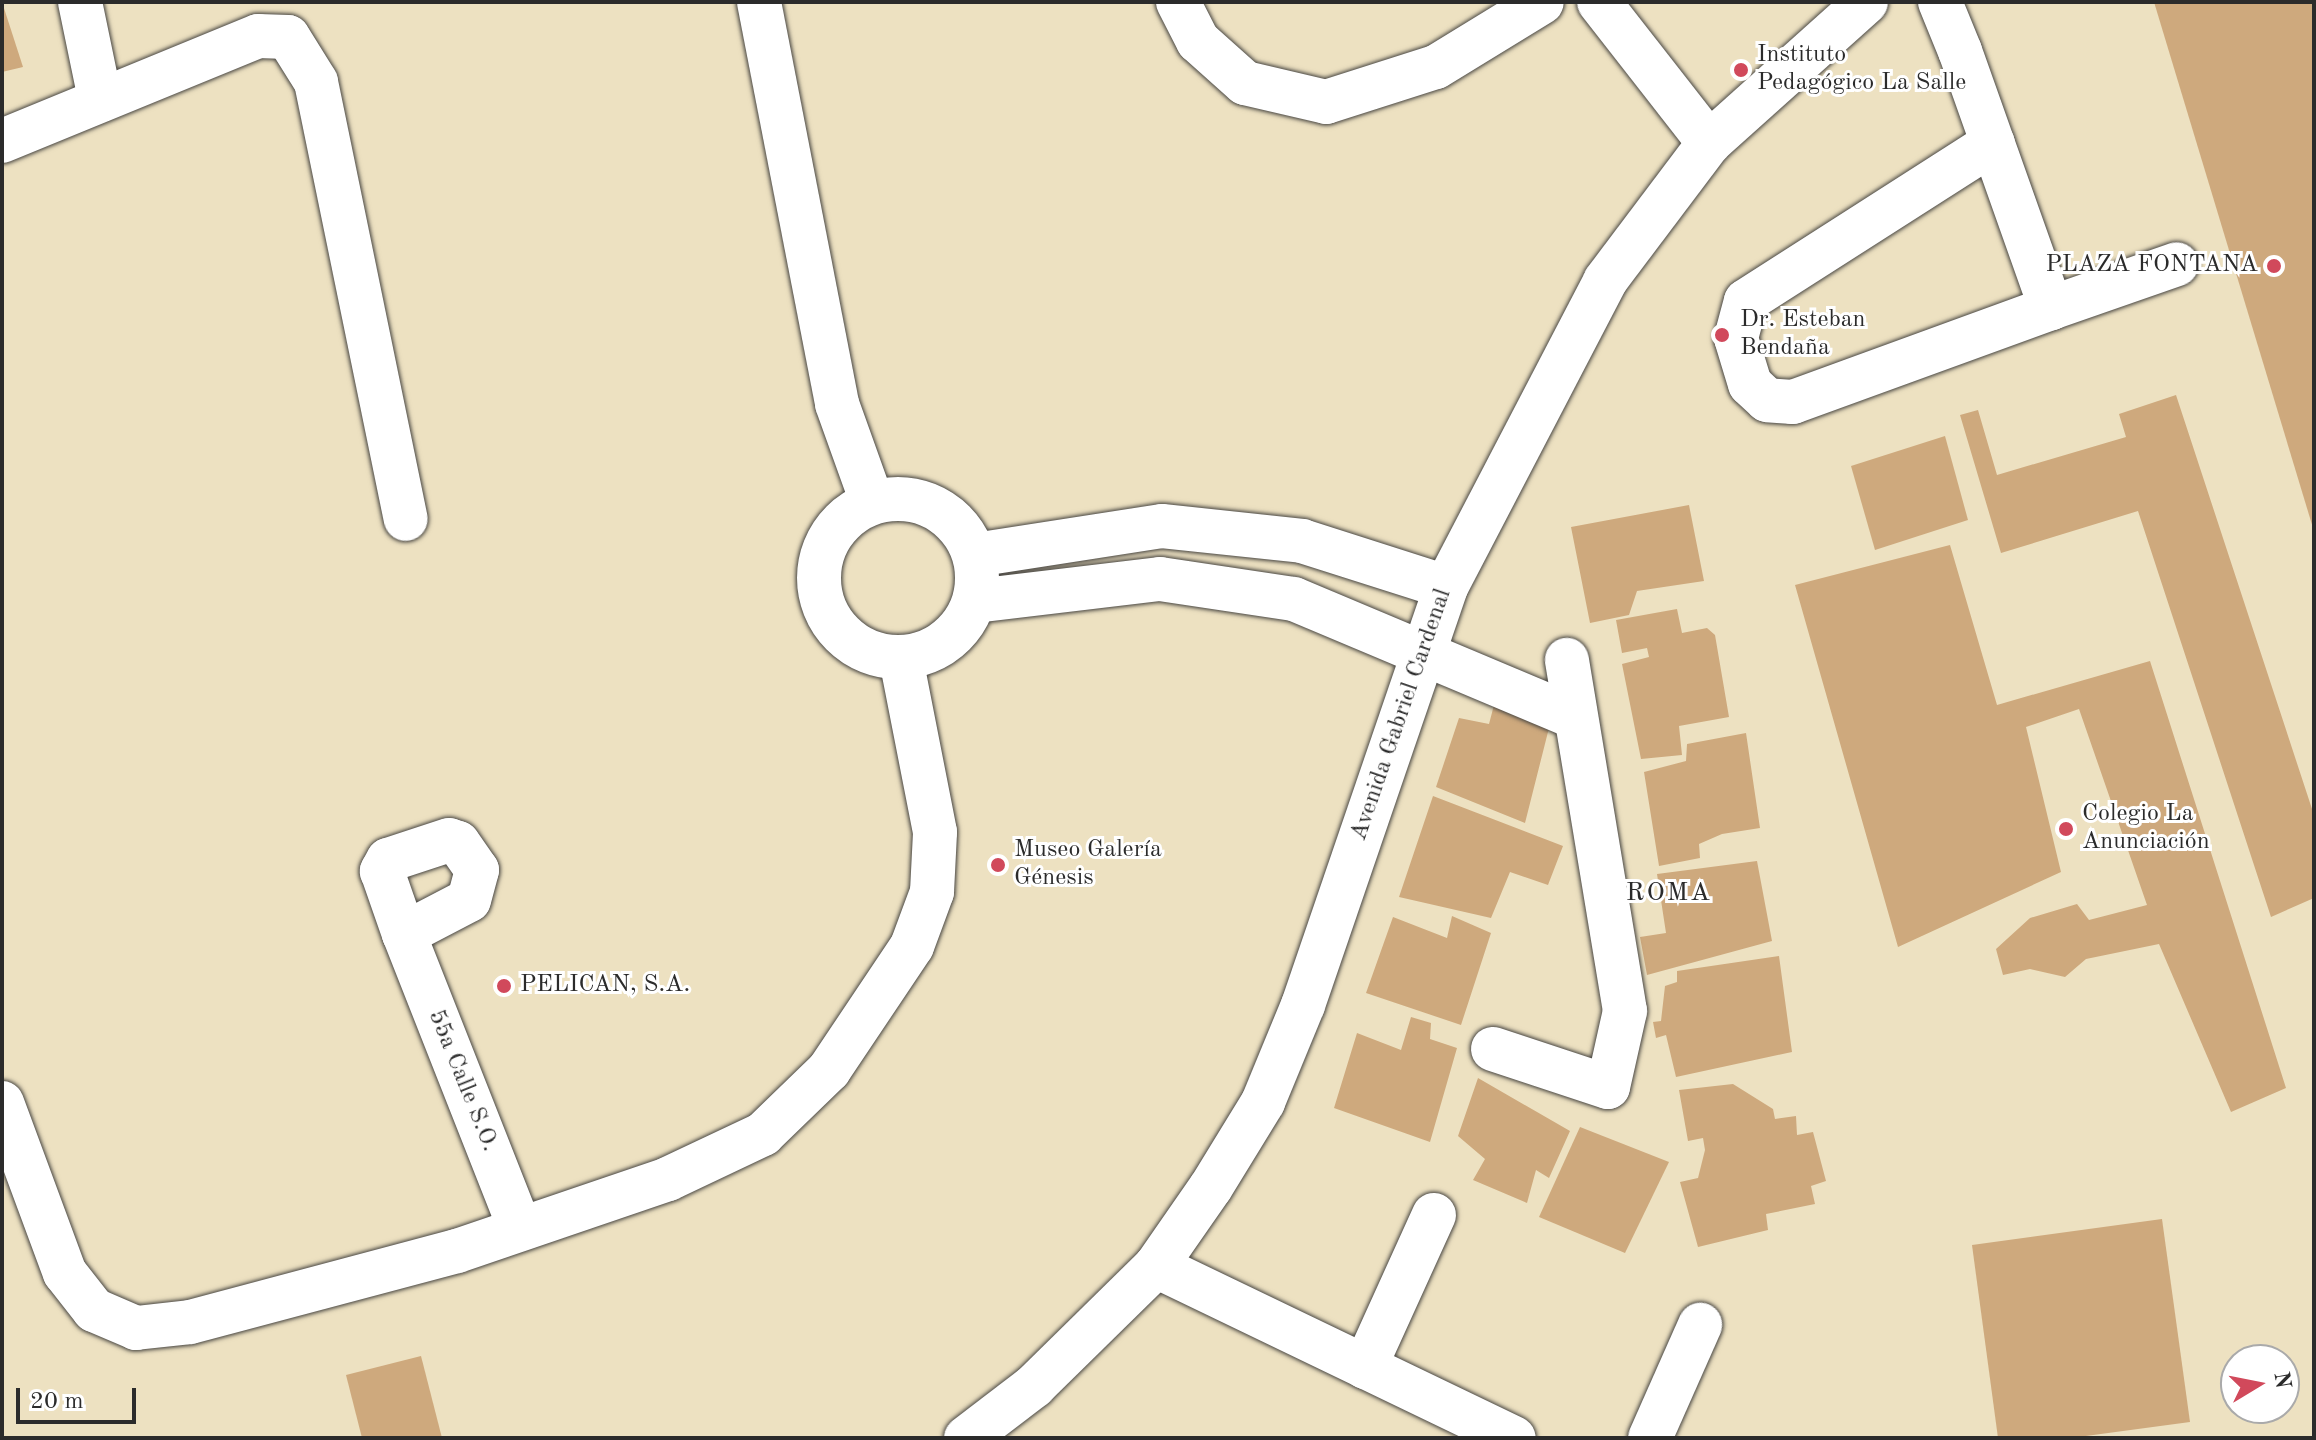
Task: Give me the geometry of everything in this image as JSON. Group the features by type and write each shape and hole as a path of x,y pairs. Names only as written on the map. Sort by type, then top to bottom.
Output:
{"street":[{"path":"80,2 100,99"},
{"path":"759,2 837,404 872,502"},
{"path":"1178,2 1198,41 1245,83 1326,102 1436,67 1542,2"},
{"path":"1599,2 1709,143"},
{"name":"Avenida Gabriel Cardenal","path":"966,1438 1034,1386 1156,1266 1263,1102 1303,1005 1446,587 1605,281 1709,143 1866,2"},
{"path":"1940,2 2051,308"},
{"path":"2,141 258,36 288,37 316,82 406,519"},
{"path":"1993,143 1746,301 1737,318 1739,361 1767,400 1793,402 2177,264"},
{"path":"903,498 934,507 954,521 975,555 975,601 954,636 901,659 865,651 826,614 818,588 828,539 872,502 903,498"},
{"path":"975,555 1162,526 1302,541 1446,587"},
{"path":"975,601 1160,579 1294,599 1573,716"},
{"path":"2,1103 65,1273 94,1310 136,1328 205,1318 520,1228 668,1179 763,1134 829,1070 912,946 932,892 935,832 901,659"},
{"path":"1493,1049 1608,1087 1625,1011 1573,716 1567,660"},
{"name":"55a Calle S.O.","path":"404,934 520,1228"},
{"path":"1365,1367 1434,1215"},
{"path":"1156,1266 1514,1438"},
{"path":"1650,1438 1700,1325"}],"building":[{"path":"2,2 23,67 2,72"},
{"name":"PLAZA FONTANA","path":"2154,2 2314,2 2314,528 2313,528"},
{"path":"2176,395 2314,815 2314,898 2271,917 2138,511 2001,553 1960,415 1978,410 1997,475 2126,437 2119,414"},
{"path":"1945,436 1968,520 1875,550 1851,466"},
{"path":"1689,505 1704,581 1637,591 1629,615 1590,623 1571,527"},
{"path":"1950,545 1997,705 2150,661 2286,1088 2231,1112 2159,944 2086,959 2065,977 2030,969 2003,975 1996,949 2030,918 2077,904 2089,920 2147,905 2079,709 2026,727 2061,872 1898,947 1795,585"},
{"path":"1677,609 1682,633 1707,628 1715,635 1729,717 1679,726 1682,755 1641,759 1622,664 1649,657 1647,648 1622,653 1616,620"},
{"path":"1494,705 1550,724 1525,823 1436,787 1459,718 1489,724"},
{"path":"1746,733 1760,828 1722,834 1699,844 1700,858 1659,866 1644,772 1686,761 1687,744"},
{"path":"1433,796 1563,846 1548,885 1510,872 1491,918 1399,897"},
{"path":"1757,861 1772,941 1647,975 1640,937 1666,933 1657,874"},
{"path":"1452,916 1491,933 1461,1025 1366,993 1393,917 1447,938"},
{"path":"1779,956 1792,1052 1676,1077 1666,1035 1656,1038 1653,1022 1661,1021 1665,986 1677,982 1677,971"},
{"path":"1411,1017 1431,1023 1430,1039 1457,1048 1430,1142 1334,1108 1357,1033 1401,1050"},
{"path":"1478,1078 1570,1131 1549,1178 1536,1170 1527,1203 1473,1180 1485,1159 1458,1136"},
{"path":"1733,1084 1773,1109 1775,1119 1796,1116 1797,1135 1813,1132 1826,1181 1811,1186 1815,1204 1766,1214 1768,1230 1698,1247 1680,1182 1698,1178 1705,1150 1703,1138 1688,1141 1679,1090"},
{"path":"1580,1127 1669,1162 1625,1253 1539,1217"},
{"path":"2162,1219 2190,1422 2071,1438 1998,1438 1972,1245"},
{"path":"421,1356 442,1438 362,1438 346,1375"}],"place":[{"name":"Instituto Pedagógico La Salle","path":"1741,70"},
{"name":"PLAZA FONTANA","path":"2274,266"},
{"name":"Dr. Esteban Bendaña","path":"1722,335"},
{"name":"Colegio La Anunciación","path":"2066,829"},
{"name":"Museo Galería Génesis","path":"998,865"},
{"name":"PELICAN, S.A.","path":"504,986"}],"district":[{"name":"ROMA","path":"1669,894"}]}
